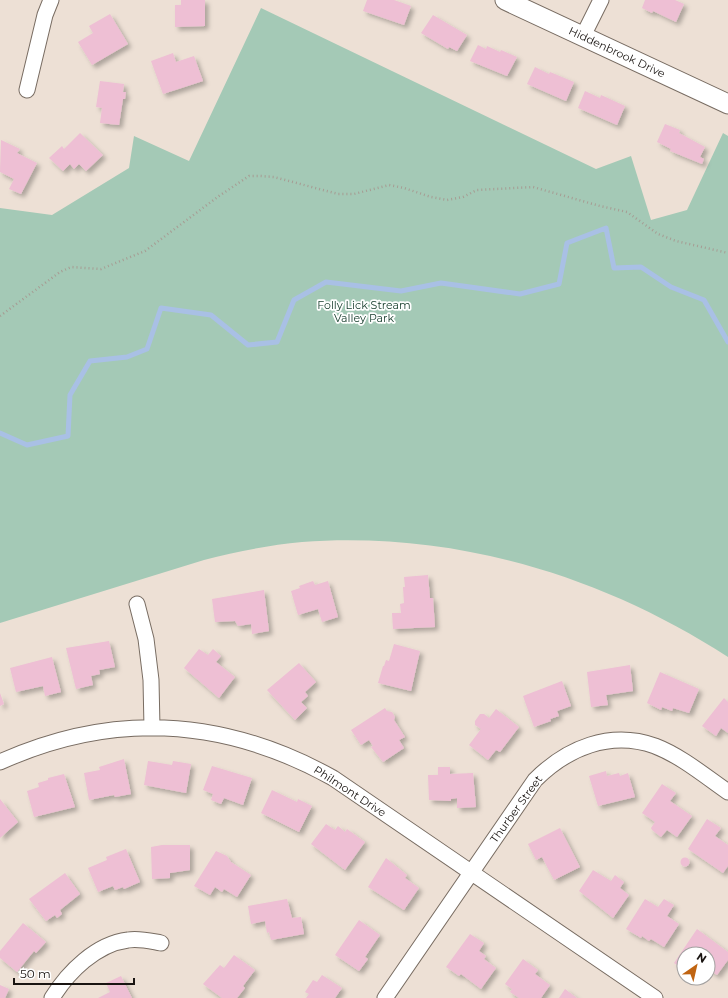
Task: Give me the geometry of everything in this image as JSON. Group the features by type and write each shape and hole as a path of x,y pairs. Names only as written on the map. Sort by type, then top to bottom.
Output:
{"street":[{"path":"27,90 45,15 51,0"},
{"name":"Hiddenbrook Drive","path":"505,0 728,104"},
{"path":"583,36 600,0"},
{"path":"137,604 146,639 151,680 152,728"},
{"name":"Philmont Drive","path":"0,762 23,752 70,737 90,733 152,728 193,730 233,737 258,745 307,764 333,778 471,872 647,996"},
{"name":"Thurber Street","path":"385,998 535,780 550,765 581,748 602,742 622,740 643,742 675,756 728,792"},
{"path":"52,998 74,971 93,954 109,944 135,940 161,943"}],"path":[{"path":"0,316 60,272 70,267 101,269 145,251 219,196 249,176 274,177 338,194 354,194 389,186 404,188 431,198 447,200 463,197 476,190 533,187 627,212 658,234 676,241 728,253"}],"green space":[{"name":"Folly Lick Stream Valley Park","path":"261,8 596,169 631,156 651,220 687,210 723,133 728,136 728,657 679,628 629,603 577,582 524,565 470,552 415,544 359,540 290,543 228,554 204,560 0,623 0,208 52,215 129,168 134,136 189,161"}],"building":[{"path":"181,0 205,0 205,26 175,27 175,5 181,5"},
{"path":"367,0 394,0 411,6 404,25 363,11"},
{"path":"645,0 675,0 684,4 676,22 653,11 652,13 642,8"},
{"path":"110,14 128,44 92,65 78,42 93,33 89,26"},
{"path":"433,15 467,35 457,51 449,47 448,49 421,33"},
{"path":"478,45 486,49 487,46 500,52 501,50 517,57 507,76 470,61"},
{"path":"173,53 176,62 194,56 203,81 163,94 151,61"},
{"path":"535,67 549,74 550,72 574,82 566,101 527,84"},
{"path":"100,81 124,84 123,92 126,92 125,99 123,99 119,125 100,123 102,108 96,107"},
{"path":"585,91 600,98 601,95 625,106 617,125 578,108"},
{"path":"665,124 680,130 679,133 705,147 700,157 704,159 702,164 670,151 671,149 657,142"},
{"path":"80,133 103,155 86,171 79,164 74,169 70,164 63,171 49,158 62,146 64,149"},
{"path":"1,140 20,149 17,153 37,163 21,194 9,189 14,179 0,172"},
{"path":"428,575 430,598 433,598 435,627 393,629 392,613 401,613 400,604 404,603 404,577"},
{"path":"313,581 315,585 328,581 338,617 322,622 318,609 298,615 291,591 300,588 299,586"},
{"path":"264,590 269,631 252,634 251,624 238,626 235,621 215,622 212,599"},
{"path":"109,641 115,667 99,670 100,674 91,676 93,685 76,689 66,648"},
{"path":"394,644 420,651 411,691 378,683 386,660 389,661"},
{"path":"199,649 208,655 213,649 221,656 216,662 235,677 219,698 184,668"},
{"path":"52,657 61,692 45,696 43,686 16,692 10,668"},
{"path":"299,663 316,682 305,692 308,696 301,702 307,708 295,720 267,690"},
{"path":"630,665 633,691 606,695 608,705 591,707 587,672"},
{"path":"660,672 699,689 689,713 673,708 672,711 662,707 661,710 647,703"},
{"path":"562,681 571,706 557,711 559,716 550,719 551,721 534,727 523,696"},
{"path":"0,693 4,704 0,706"},
{"path":"724,698 728,702 728,733 721,728 716,736 702,726"},
{"path":"385,708 387,711 392,712 395,717 394,720 405,737 399,740 404,748 383,762 371,747 373,746 369,740 361,745 351,730"},
{"path":"496,709 519,727 500,752 496,750 488,760 469,745 481,729 475,725 475,721 480,714 484,714 489,718"},
{"path":"124,759 131,794 115,797 114,795 89,800 84,773 100,770 99,767"},
{"path":"148,761 172,765 173,761 191,764 186,793 144,785"},
{"path":"212,766 252,778 243,805 224,798 221,804 211,800 213,794 203,790"},
{"path":"438,767 450,767 450,774 473,773 476,807 457,808 457,798 451,799 451,801 429,800 428,775 438,775"},
{"path":"606,771 607,776 619,773 620,776 628,773 635,797 598,806 589,776"},
{"path":"64,774 75,807 34,817 27,791 39,787 38,783 48,780 48,778"},
{"path":"662,784 676,793 670,801 692,816 677,837 667,830 661,837 651,828 655,822 642,813"},
{"path":"272,790 297,802 298,799 312,806 299,832 261,813"},
{"path":"0,799 18,822 0,838"},
{"path":"707,819 721,828 715,836 728,845 728,866 723,873 688,849"},
{"path":"326,824 335,830 338,826 345,832 347,829 365,842 345,870 311,844"},
{"path":"560,828 580,867 554,880 542,857 536,860 528,844"},
{"path":"162,845 190,845 190,870 170,873 170,878 152,879 151,847"},
{"path":"126,849 140,882 124,889 123,887 115,890 113,886 98,892 88,868 107,860 106,857"},
{"path":"216,851 227,856 231,862 251,875 237,897 224,889 222,892 215,887 210,895 194,886"},
{"path":"386,858 407,875 405,878 419,888 404,910 368,887"},
{"path":"683,858 687,858 689,862 687,866 683,866 681,864 681,860"},
{"path":"593,870 611,881 615,875 624,882 620,888 629,895 613,918 579,891"},
{"path":"65,873 80,894 60,910 62,914 57,918 55,915 46,921 29,899"},
{"path":"287,899 292,918 301,917 304,934 271,940 269,932 267,933 265,921 251,924 248,906"},
{"path":"645,899 658,907 664,899 674,905 667,916 679,924 664,947 651,939 649,941 642,936 641,938 626,929"},
{"path":"359,920 380,935 365,957 368,959 359,971 335,955"},
{"path":"23,923 46,942 36,953 34,951 17,972 0,958 0,951"},
{"path":"697,929 728,952 728,960 717,975 716,946 686,946"},
{"path":"470,934 484,943 479,951 486,956 484,959 496,968 481,989 461,974 459,976 446,967"},
{"path":"234,955 255,970 243,986 245,988 237,998 222,998 203,984 220,965 224,968"},
{"path":"523,959 538,970 535,974 550,985 541,998 519,998 510,992 512,989 505,984"},
{"path":"322,975 342,988 335,998 306,998 309,994 305,992 313,980 317,982"},
{"path":"121,976 132,998 98,998 110,992 106,983"},
{"path":"0,985 9,989 5,998 0,998"},
{"path":"565,989 577,998 559,998"}],"waterway":[{"path":"0,433 27,445 68,436 70,395 90,361 127,357 147,349 161,308 211,315 248,345 277,342 294,300 326,282 401,291 441,283 520,294 559,284 567,243 606,228 614,268 641,267 671,287 704,300 728,342"}]}
